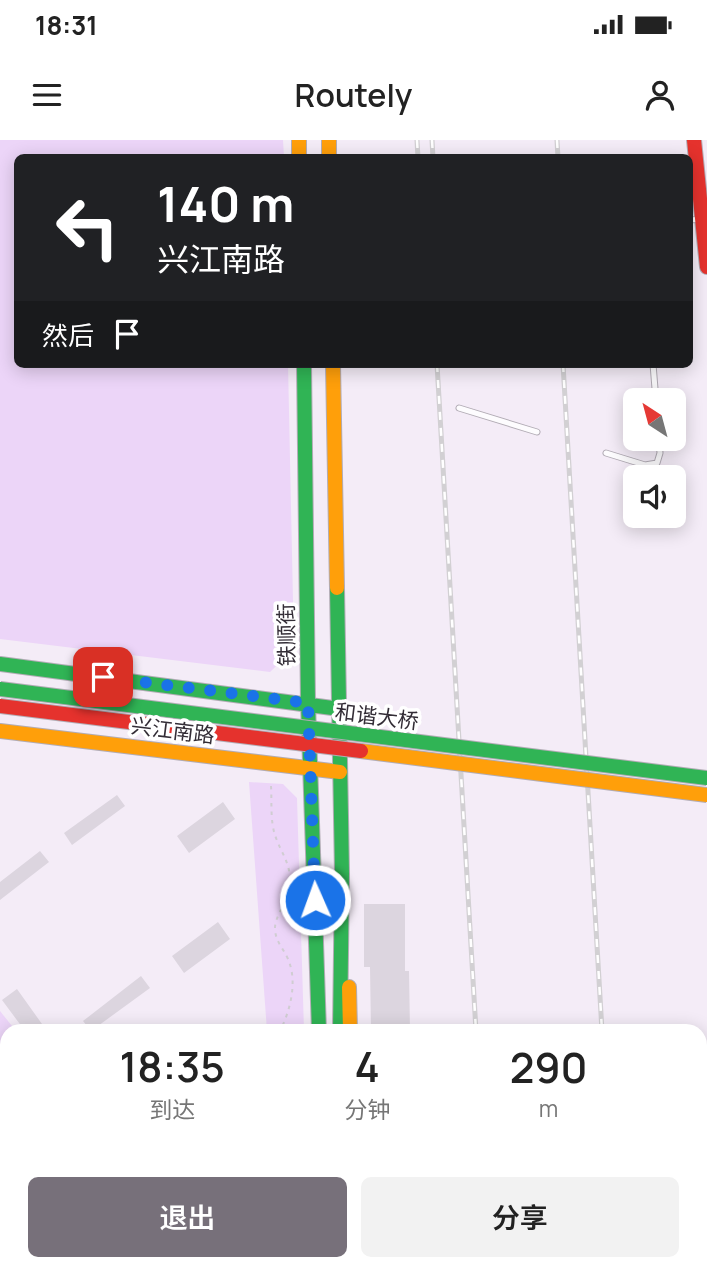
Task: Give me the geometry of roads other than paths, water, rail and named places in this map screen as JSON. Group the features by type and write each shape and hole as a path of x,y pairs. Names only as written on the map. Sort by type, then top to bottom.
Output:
{"main road":[{"path":"694,140 696,219 707,267"},
{"name":"铁顺街","path":"304,368 308,703 319,1024"},
{"path":"333,368 342,874 340,1024"},
{"name":"兴江南路","path":"0,664 340,709"},
{"name":"和谐大桥","path":"0,689 707,778"},
{"name":"和谐大桥","path":"0,706 707,795"},
{"name":"兴江南路","path":"0,731 340,772"},
{"path":"342,874 350,1024"}],"lane":[{"path":"653,368 655,388"},
{"path":"460,408 537,432"},
{"path":"606,453 645,465 657,463 660,452"}],"tunnel":[{"path":"688,140 707,143"}],"railway":[{"path":"417,140 418,154"},
{"path":"432,140 433,154"},
{"path":"557,140 558,154"},
{"path":"437,368 476,1024"},
{"path":"563,368 602,1024"}]}
